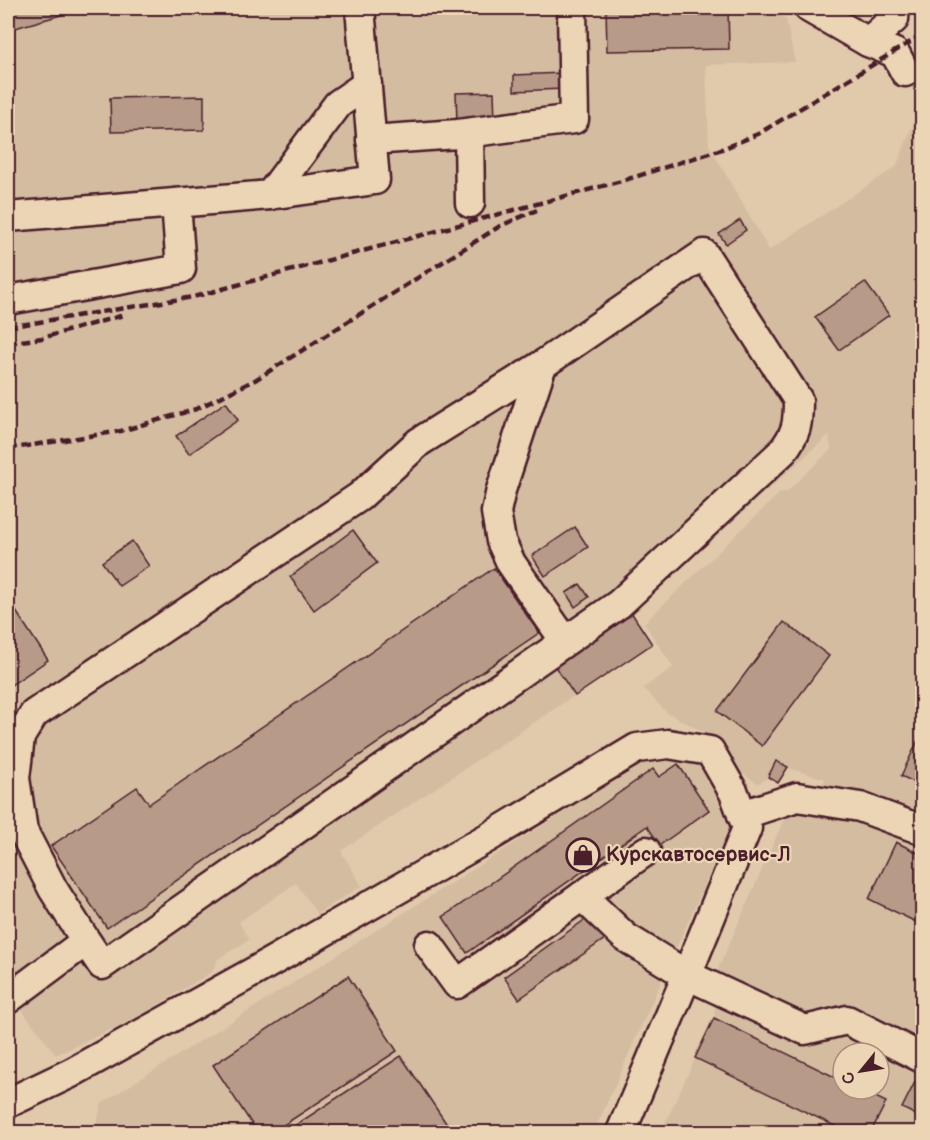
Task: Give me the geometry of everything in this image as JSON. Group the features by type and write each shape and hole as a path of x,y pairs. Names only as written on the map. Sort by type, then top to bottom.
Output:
{"street":[{"path":"8,217 269,195 375,180 360,8"},
{"path":"371,140 469,133 574,119 572,8"},
{"path":"809,8 868,42 895,53 905,72"},
{"path":"868,42 894,19 894,8"},
{"path":"269,195 338,104 367,84"},
{"path":"469,133 470,203"},
{"path":"8,300 181,269 176,203"},
{"path":"704,254 798,400 798,417 794,435 782,452 619,604 565,641 102,965 52,889 23,831 15,778 20,737 34,714 359,497 419,442 542,365 704,254"},
{"path":"542,365 496,512 501,541 511,563 565,641"},
{"path":"8,1103 71,1073 257,970 489,837 637,748 668,744 710,751 734,793 744,821 687,975 621,1132"},
{"path":"744,821 796,797 860,807 922,831"},
{"path":"429,945 457,984 646,851"},
{"path":"582,896 625,937 687,975 805,1030 847,1020 922,1058"},
{"path":"8,999 86,941"}],"shaded area":[{"path":"8,8 768,8 786,19 795,62 706,65 709,145 769,250 896,167 922,102 922,1132 661,1132 714,1018 718,969 785,817 811,810 825,779 788,768 778,783 768,777 758,784 737,769 709,735 666,712 643,688 673,667 644,623 781,492 787,492 831,449 829,435 631,612 652,644 341,851 362,886 317,914 296,883 239,922 249,940 218,959 212,972 136,1018 56,1055 8,992"},
{"path":"648,759 701,761 730,828 594,1132 94,1132 102,1103"}],"building":[{"path":"8,8 86,8 8,30"},
{"path":"606,8 728,8 729,49 607,51"},
{"path":"563,73 564,89 514,91 514,75"},
{"path":"494,92 495,121 457,122 456,93"},
{"path":"204,96 204,130 111,132 110,98"},
{"path":"740,220 746,230 726,244 719,234"},
{"path":"865,282 889,315 839,350 815,317"},
{"path":"226,402 238,420 189,454 176,436"},
{"path":"575,527 588,547 545,576 532,556"},
{"path":"353,530 377,563 314,610 290,577"},
{"path":"132,541 149,566 119,586 102,562"},
{"path":"494,568 539,633 107,928 51,846 137,787 149,804"},
{"path":"580,584 589,597 575,607 566,593"},
{"path":"8,599 48,660 8,687"},
{"path":"631,612 652,644 575,696 554,665"},
{"path":"784,622 829,656 762,746 717,711"},
{"path":"922,732 922,786 901,776"},
{"path":"776,761 788,767 778,783 768,777"},
{"path":"678,764 709,810 660,845 647,826 467,953 443,917 653,769 659,777"},
{"path":"896,842 922,855 922,925 869,899"},
{"path":"593,914 609,936 519,999 504,977"},
{"path":"8,958 20,976 8,983"},
{"path":"348,976 397,1051 273,1132 257,1132 213,1065"},
{"path":"714,1018 831,1075 831,1101 886,1102 871,1132 847,1132 695,1058"},
{"path":"401,1056 452,1132 285,1132"},
{"path":"918,1076 922,1078 922,1118 902,1108"}],"railway":[{"path":"8,327 193,297 625,180 722,149 758,134 922,35"},
{"path":"8,449 121,431 196,409 255,380 500,226 537,210"},
{"path":"8,343 42,338 124,315"}],"place":[{"name":"Курскавтосервис-Л","path":"583,855"}]}
